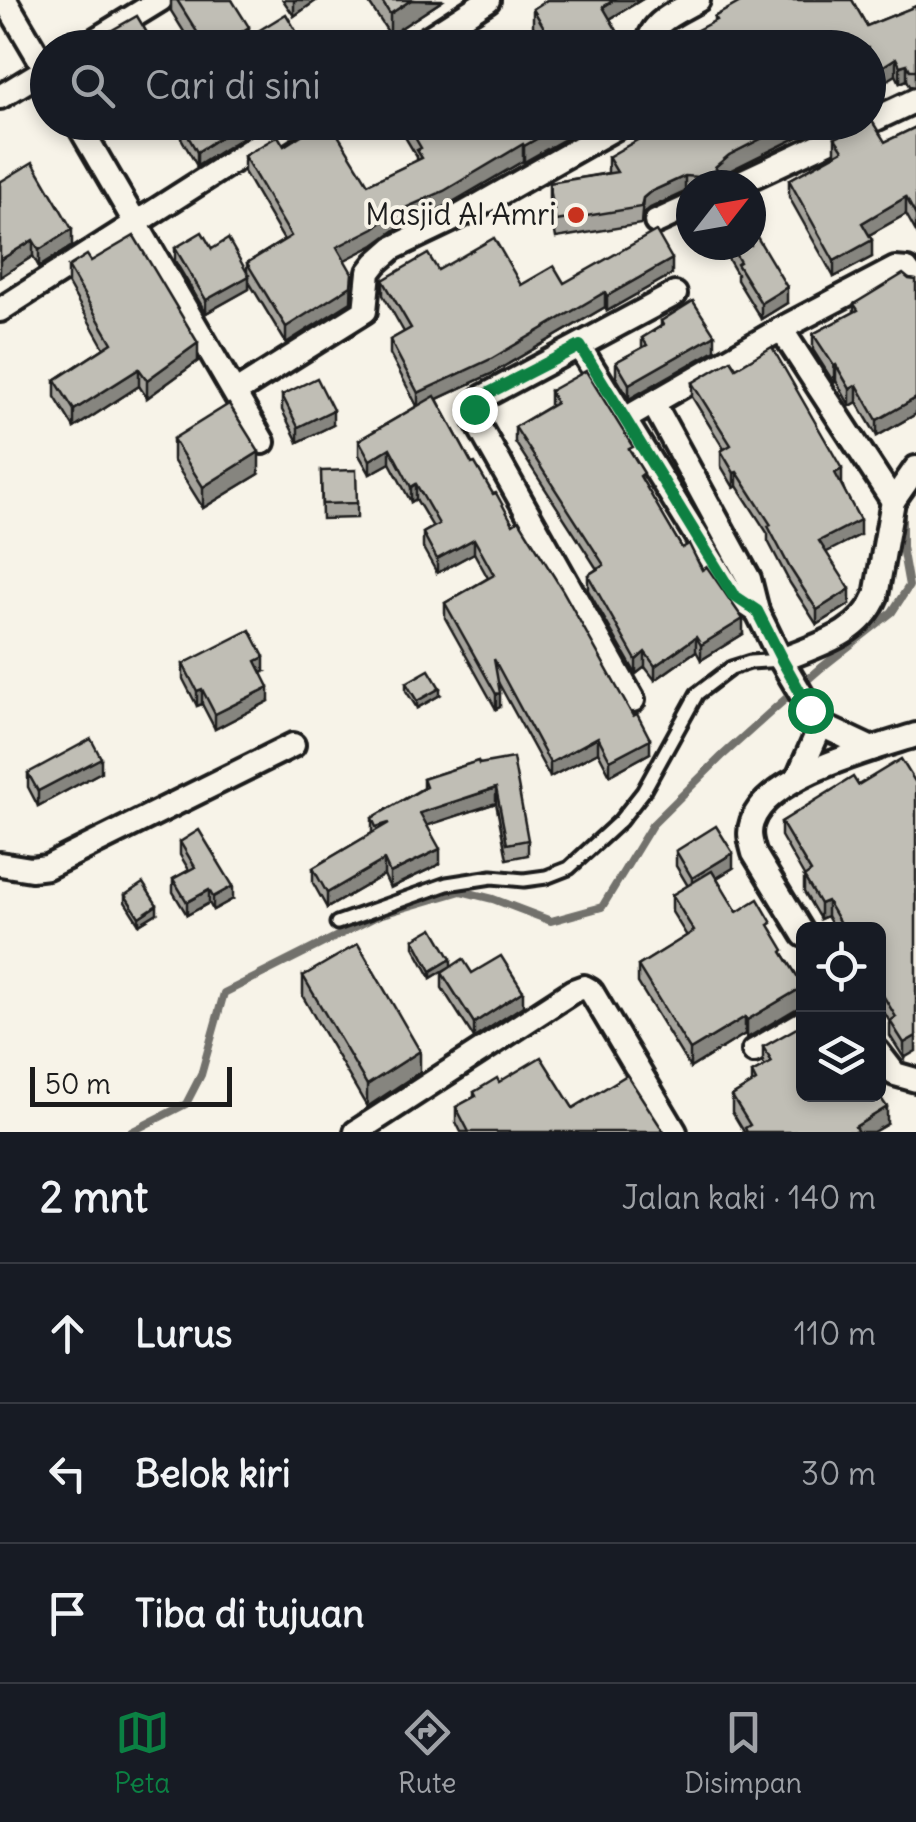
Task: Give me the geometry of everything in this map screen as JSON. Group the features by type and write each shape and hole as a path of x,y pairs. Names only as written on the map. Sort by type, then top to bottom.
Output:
{"street":[{"path":"5,0 30,42"},
{"path":"111,30 160,0"},
{"path":"441,30 488,0"},
{"path":"651,30 698,0"},
{"path":"0,97 30,80"},
{"path":"886,114 916,100"},
{"path":"88,140 263,442"},
{"path":"0,310 266,140"},
{"path":"236,392 364,311 369,272 394,248 458,218 594,140"},
{"path":"766,170 831,140"},
{"path":"656,222 676,213"},
{"path":"625,419 781,328 895,269 907,270 916,282"},
{"path":"633,700 474,409 483,396 675,294"},
{"path":"781,328 892,500"},
{"path":"580,346 733,595 757,611"},
{"path":"653,402 749,579 757,611 816,718 872,749"},
{"path":"787,668 851,629 871,610 892,500 916,468"},
{"path":"799,775 816,718"},
{"path":"796,922 757,861 750,825 758,809 799,775 916,736"},
{"path":"0,864 31,870 47,867 293,745"},
{"path":"356,1132 584,987 591,991 675,1132"},
{"path":"754,1051 796,1027"},
{"path":"886,1062 895,1074 916,1080"}],"lane":[{"path":"337,923 447,884 492,878 524,880 569,868 620,821 643,792 696,694 731,668 750,662 787,668"}],"building":[{"path":"177,0 232,0 249,27 244,30 196,30"},
{"path":"381,0 411,0 390,14"},
{"path":"547,0 614,0 603,7 616,30 545,30 533,9"},
{"path":"852,0 867,26 916,6 916,70 910,70 907,64 900,66 896,58 886,64 886,30 697,30 742,1"},
{"path":"286,14 295,30 260,30"},
{"path":"137,16 145,30 112,30"},
{"path":"916,127 916,216 906,197 862,223 872,240 834,261 789,180 843,150 836,140 885,142"},
{"path":"190,140 216,140 197,152"},
{"path":"271,140 280,140 284,146 294,140 341,140 368,184 422,158 416,140 534,140 337,247 352,273 351,286 286,327 247,263 291,236 244,156"},
{"path":"637,140 759,140 729,155 715,167 717,170 676,170 676,180 650,192 641,207 556,221 549,183 617,172 608,157"},
{"path":"33,162 72,229 39,250 33,240 0,260 0,182"},
{"path":"656,231 672,259 607,296 605,292 491,359 418,393 390,340 411,328 383,280 428,254 438,270 494,238 521,285 554,266 564,283"},
{"path":"202,232 212,249 228,239 249,276 206,300 175,248"},
{"path":"134,236 198,343 147,380 139,369 74,410 55,380 112,343 68,267 87,255 91,261"},
{"path":"766,252 787,287 761,303 737,264 766,260"},
{"path":"903,274 916,280 916,398 877,420 857,385 850,389 813,334 858,310 854,304"},
{"path":"693,301 715,335 629,384 616,362 647,345 642,338"},
{"path":"772,347 842,469 835,473 860,520 819,541 850,589 817,610 790,568 768,526 771,525 721,451 731,445 692,383 731,360 736,368"},
{"path":"586,371 633,447 629,449 644,473 640,476 682,548 689,544 702,570 707,567 743,619 701,645 696,637 655,666 645,652 636,660 588,575 604,565 515,427 556,403 550,391"},
{"path":"317,378 333,410 298,427 282,395"},
{"path":"435,396 472,464 496,493 513,524 519,520 650,739 610,760 598,737 550,763 494,659 500,693 496,694 445,603 494,575 474,539 437,559 423,533 439,524 416,484 411,487 390,448 370,460 359,440"},
{"path":"229,404 259,452 203,487 173,439"},
{"path":"356,470 357,503 322,504 321,471"},
{"path":"250,630 264,657 256,661 269,687 215,714 183,664"},
{"path":"429,670 440,688 417,701 406,683"},
{"path":"91,739 101,758 38,791 28,773"},
{"path":"513,758 528,840 507,844 496,788 420,813 440,849 390,873 384,860 327,893 313,868 389,823 376,827 372,818 426,787 423,779 478,761 479,764"},
{"path":"901,759 916,783 916,1036 904,1043 890,1021 896,1017 886,1000 886,922 839,922 827,901 820,904 804,877 811,872 781,822 853,777 858,785"},
{"path":"716,826 733,853 692,878 676,851"},
{"path":"199,830 233,886 213,897 209,890 187,902 173,879 195,867 180,842"},
{"path":"712,871 737,912 758,899 796,974 796,991 690,1050 638,966 694,931 672,895"},
{"path":"143,883 157,905 139,917 125,895"},
{"path":"433,928 451,959 431,971 414,939"},
{"path":"358,944 420,1051 367,1085 303,976"},
{"path":"501,956 523,991 474,1023 442,973 463,959 472,973"},
{"path":"796,1028 796,1102 884,1102 887,1107 855,1127 858,1132 747,1132 745,1128 750,1125 732,1096 756,1081 752,1073 772,1062 763,1047"},
{"path":"541,1057 573,1108 627,1075 664,1132 469,1132 456,1107 497,1078 499,1082"}],"waterway":[{"path":"131,1132 186,1104 201,1075 224,993 379,915 461,891 551,921 602,907 652,825 774,709 892,612 909,586 902,547 902,511"}],"place":[{"name":"Masjid Al Amri","path":"576,215"}],"route":[{"path":"474,409 483,396 580,346 733,595 757,611 810,710"}]}
